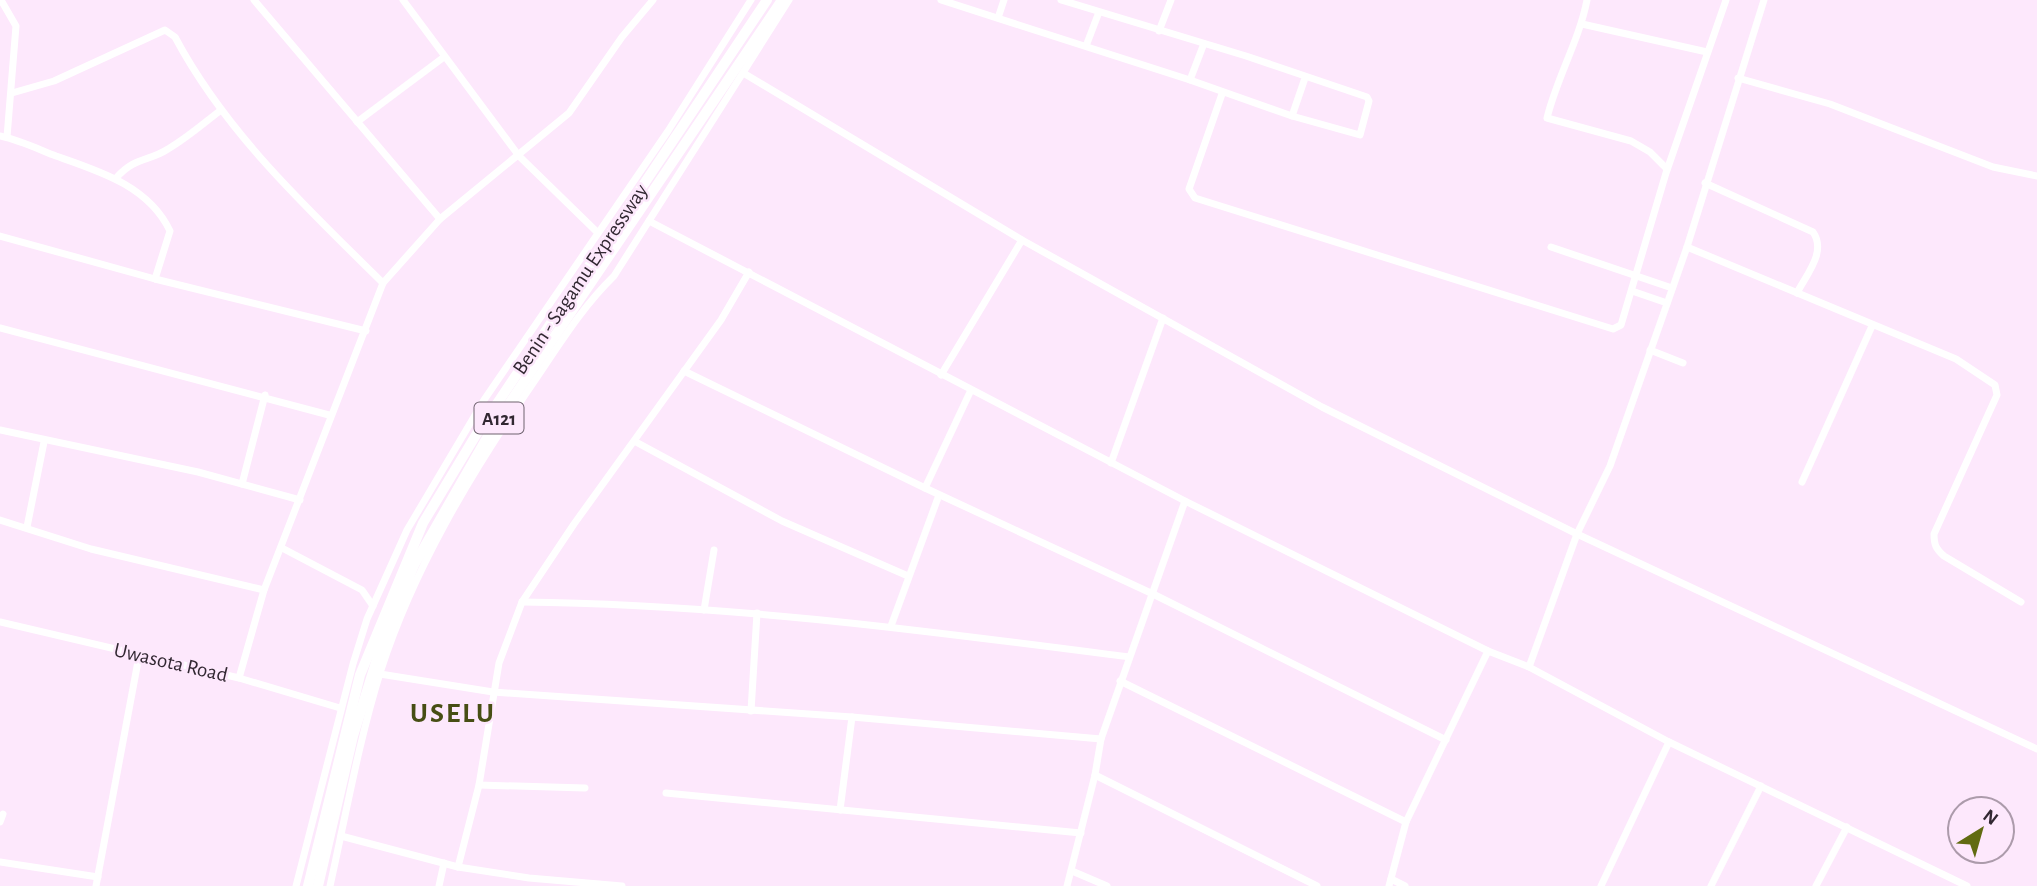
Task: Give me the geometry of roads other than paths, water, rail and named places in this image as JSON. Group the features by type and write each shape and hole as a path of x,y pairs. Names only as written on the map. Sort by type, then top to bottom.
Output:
{"highway":[{"name":"Benin - Sagamu Expressway","path":"308,886 360,675 394,587 423,523 548,327 767,0"},
{"name":"A121","path":"317,886 353,736 382,643 414,565 492,429 782,0"},
{"path":"537,320 548,327"}],"street":[{"path":"1,0 3,11 16,26 12,93 3,136 117,178 148,201 163,217 170,231 155,279"},
{"path":"254,0 440,219"},
{"path":"403,0 519,156 598,233"},
{"path":"239,677 264,590 300,500 329,415 366,331 383,283 440,219 569,113 622,37 653,0"},
{"path":"296,886 340,708 373,606 436,477 537,320 676,120 751,0"},
{"path":"330,886 347,803 380,674 400,621 435,546 500,431 591,298 614,276 745,74 789,0"},
{"path":"941,0 1190,80 1222,94 1360,135 1369,101 1367,97 1305,78 1283,68 1203,46 1061,0"},
{"path":"998,18 1004,0"},
{"path":"1159,32 1171,0"},
{"path":"1587,0 1582,23 1555,86 1547,118 1631,141 1650,152 1667,169"},
{"path":"1222,94 1189,189 1195,198 1608,330 1621,326 1667,169 1726,0"},
{"path":"1529,667 1577,534 1610,466 1686,247 1764,0"},
{"path":"1086,46 1099,12"},
{"path":"1582,23 1707,52"},
{"path":"12,93 88,66 161,30 175,37 221,110 263,163 383,283"},
{"path":"1190,80 1203,46"},
{"path":"357,122 444,57"},
{"path":"745,74 1022,240 1322,407 1577,534 2037,749"},
{"path":"1292,116 1305,78"},
{"path":"1738,78 1830,104 1993,167 2037,176"},
{"path":"117,178 127,166 143,157 166,151 221,110"},
{"path":"1705,183 1813,232 1818,239 1818,254 1797,293"},
{"path":"649,221 1185,501 1488,651 1529,667 1669,742 1967,886"},
{"path":"0,236 155,279 366,331"},
{"path":"941,375 1022,240"},
{"path":"1551,247 1672,288"},
{"path":"1686,247 1955,359 1987,377 1997,389 1985,423 1934,534 1934,542 1936,549 1944,556 2021,602"},
{"path":"458,867 479,785 499,663 522,602 574,524 636,442 721,320 749,272"},
{"path":"1632,291 1667,303"},
{"path":"1111,463 1163,318"},
{"path":"1802,482 1872,326"},
{"path":"0,328 329,415"},
{"path":"1650,350 1683,363"},
{"path":"684,371 939,495 1153,594 1446,740"},
{"path":"925,488 971,390"},
{"path":"242,484 265,396"},
{"path":"0,430 44,442 60,440 300,500"},
{"path":"27,527 44,442"},
{"path":"636,442 782,521 908,576"},
{"path":"891,626 939,495"},
{"path":"1067,886 1095,775 1101,738 1185,501"},
{"path":"0,520 90,549 264,590"},
{"path":"282,548 362,590 373,606"},
{"path":"704,610 714,550"},
{"path":"522,602 757,613 891,626 1129,657"},
{"path":"751,711 757,613"},
{"name":"Uwasota Road","path":"0,622 239,677 340,708"},
{"path":"1405,886 1390,882 1406,822 1488,651"},
{"path":"96,886 139,656"},
{"path":"380,674 493,692 852,717 1101,738"},
{"path":"1119,681 1406,822"},
{"path":"840,810 852,717"},
{"path":"1601,886 1669,742"},
{"path":"1095,775 1317,886"},
{"path":"479,785 585,789"},
{"path":"1711,886 1761,786"},
{"path":"666,793 1081,832"},
{"path":"1816,886 1847,827"},
{"path":"341,836 458,867 528,882 622,886"},
{"path":"0,862 98,877"},
{"path":"439,886 444,863"},
{"path":"1072,871 1107,886"}],"district":[{"name":"USELU","path":"453,712"}]}
